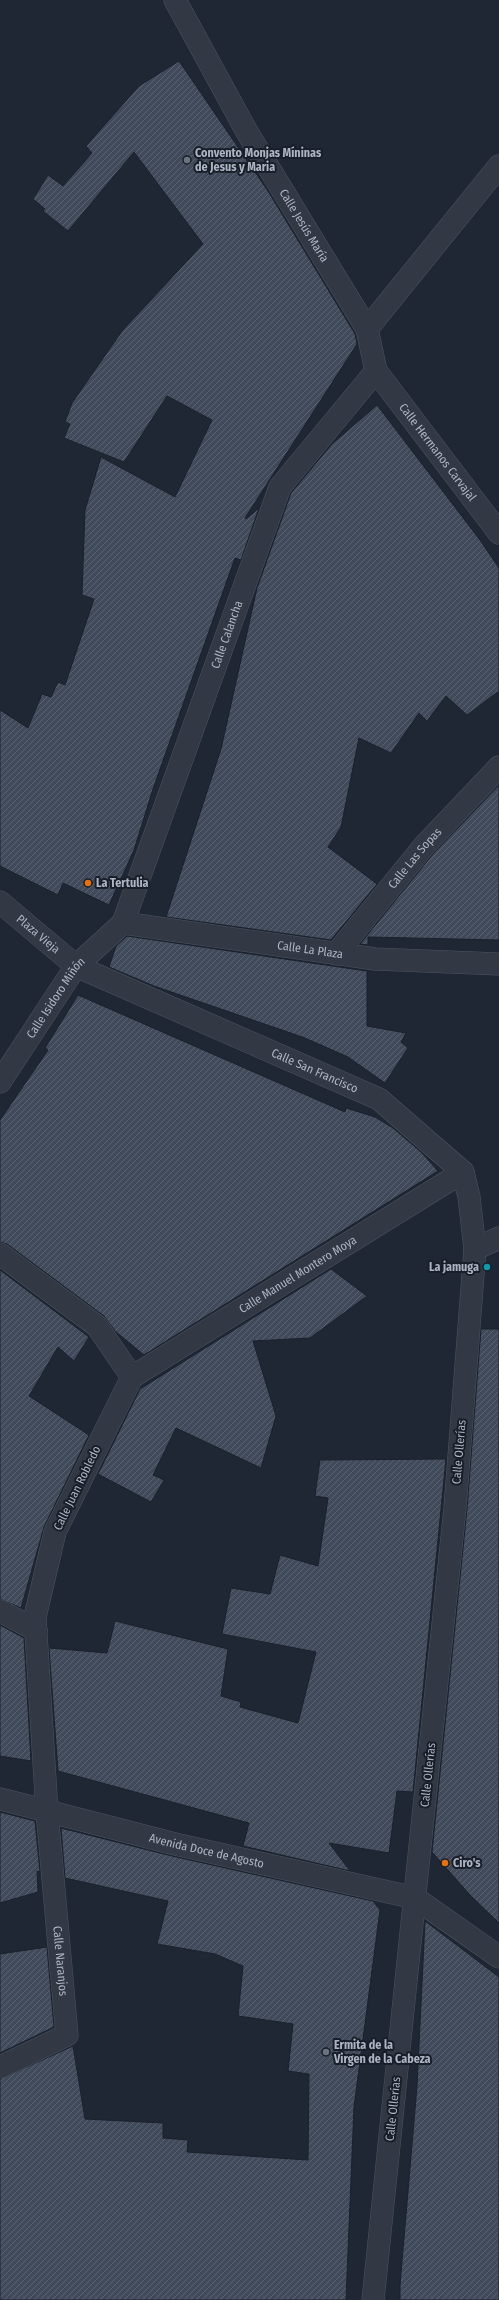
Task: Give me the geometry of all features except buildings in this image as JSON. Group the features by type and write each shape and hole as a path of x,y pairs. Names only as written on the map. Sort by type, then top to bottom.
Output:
{"street":[{"name":"Calle Jesús María","path":"175,0 246,132 367,329 376,371"},
{"path":"367,329 499,166"},
{"name":"Calle Hermanos Carvajal","path":"376,371 499,533"},
{"name":"Calle Calancha","path":"123,923 280,487 376,371"},
{"name":"Calle Las Sopas","path":"336,954 424,846 499,767"},
{"name":"Plaza Vieja","path":"0,902 76,966"},
{"name":"Calle La Plaza","path":"123,923 375,959 499,964"},
{"name":"Calle Isidoro Miñón","path":"0,1082 76,966 123,923"},
{"name":"Calle San Francisco","path":"76,966 379,1099 463,1172"},
{"path":"463,1172 469,1197 475,1249 499,1238"},
{"name":"Calle Manuel Montero Moya","path":"132,1377 463,1172"},
{"name":"Calle Ollerías","path":"373,2300 455,1508 475,1249"},
{"path":"0,1254 97,1326 132,1377"},
{"name":"Calle Juan Robledo","path":"47,1812 35,1617 55,1532 132,1377"},
{"path":"0,1611 36,1630"},
{"name":"Avenida Doce de Agosto","path":"0,1799 182,1846 415,1898"},
{"name":"Calle Naranjos","path":"0,2067 67,2035 47,1812"},
{"path":"415,1898 499,1957"}],"place":[{"name":"Convento Monjas Míninas de Jesus y Maria","path":"187,160"},
{"name":"La Tertulia","path":"88,883"},
{"name":"La jamuga","path":"487,1267"},
{"name":"Ciro's","path":"445,1863"},
{"name":"Ermita de la Virgen de la Cabeza","path":"326,2052"}]}
